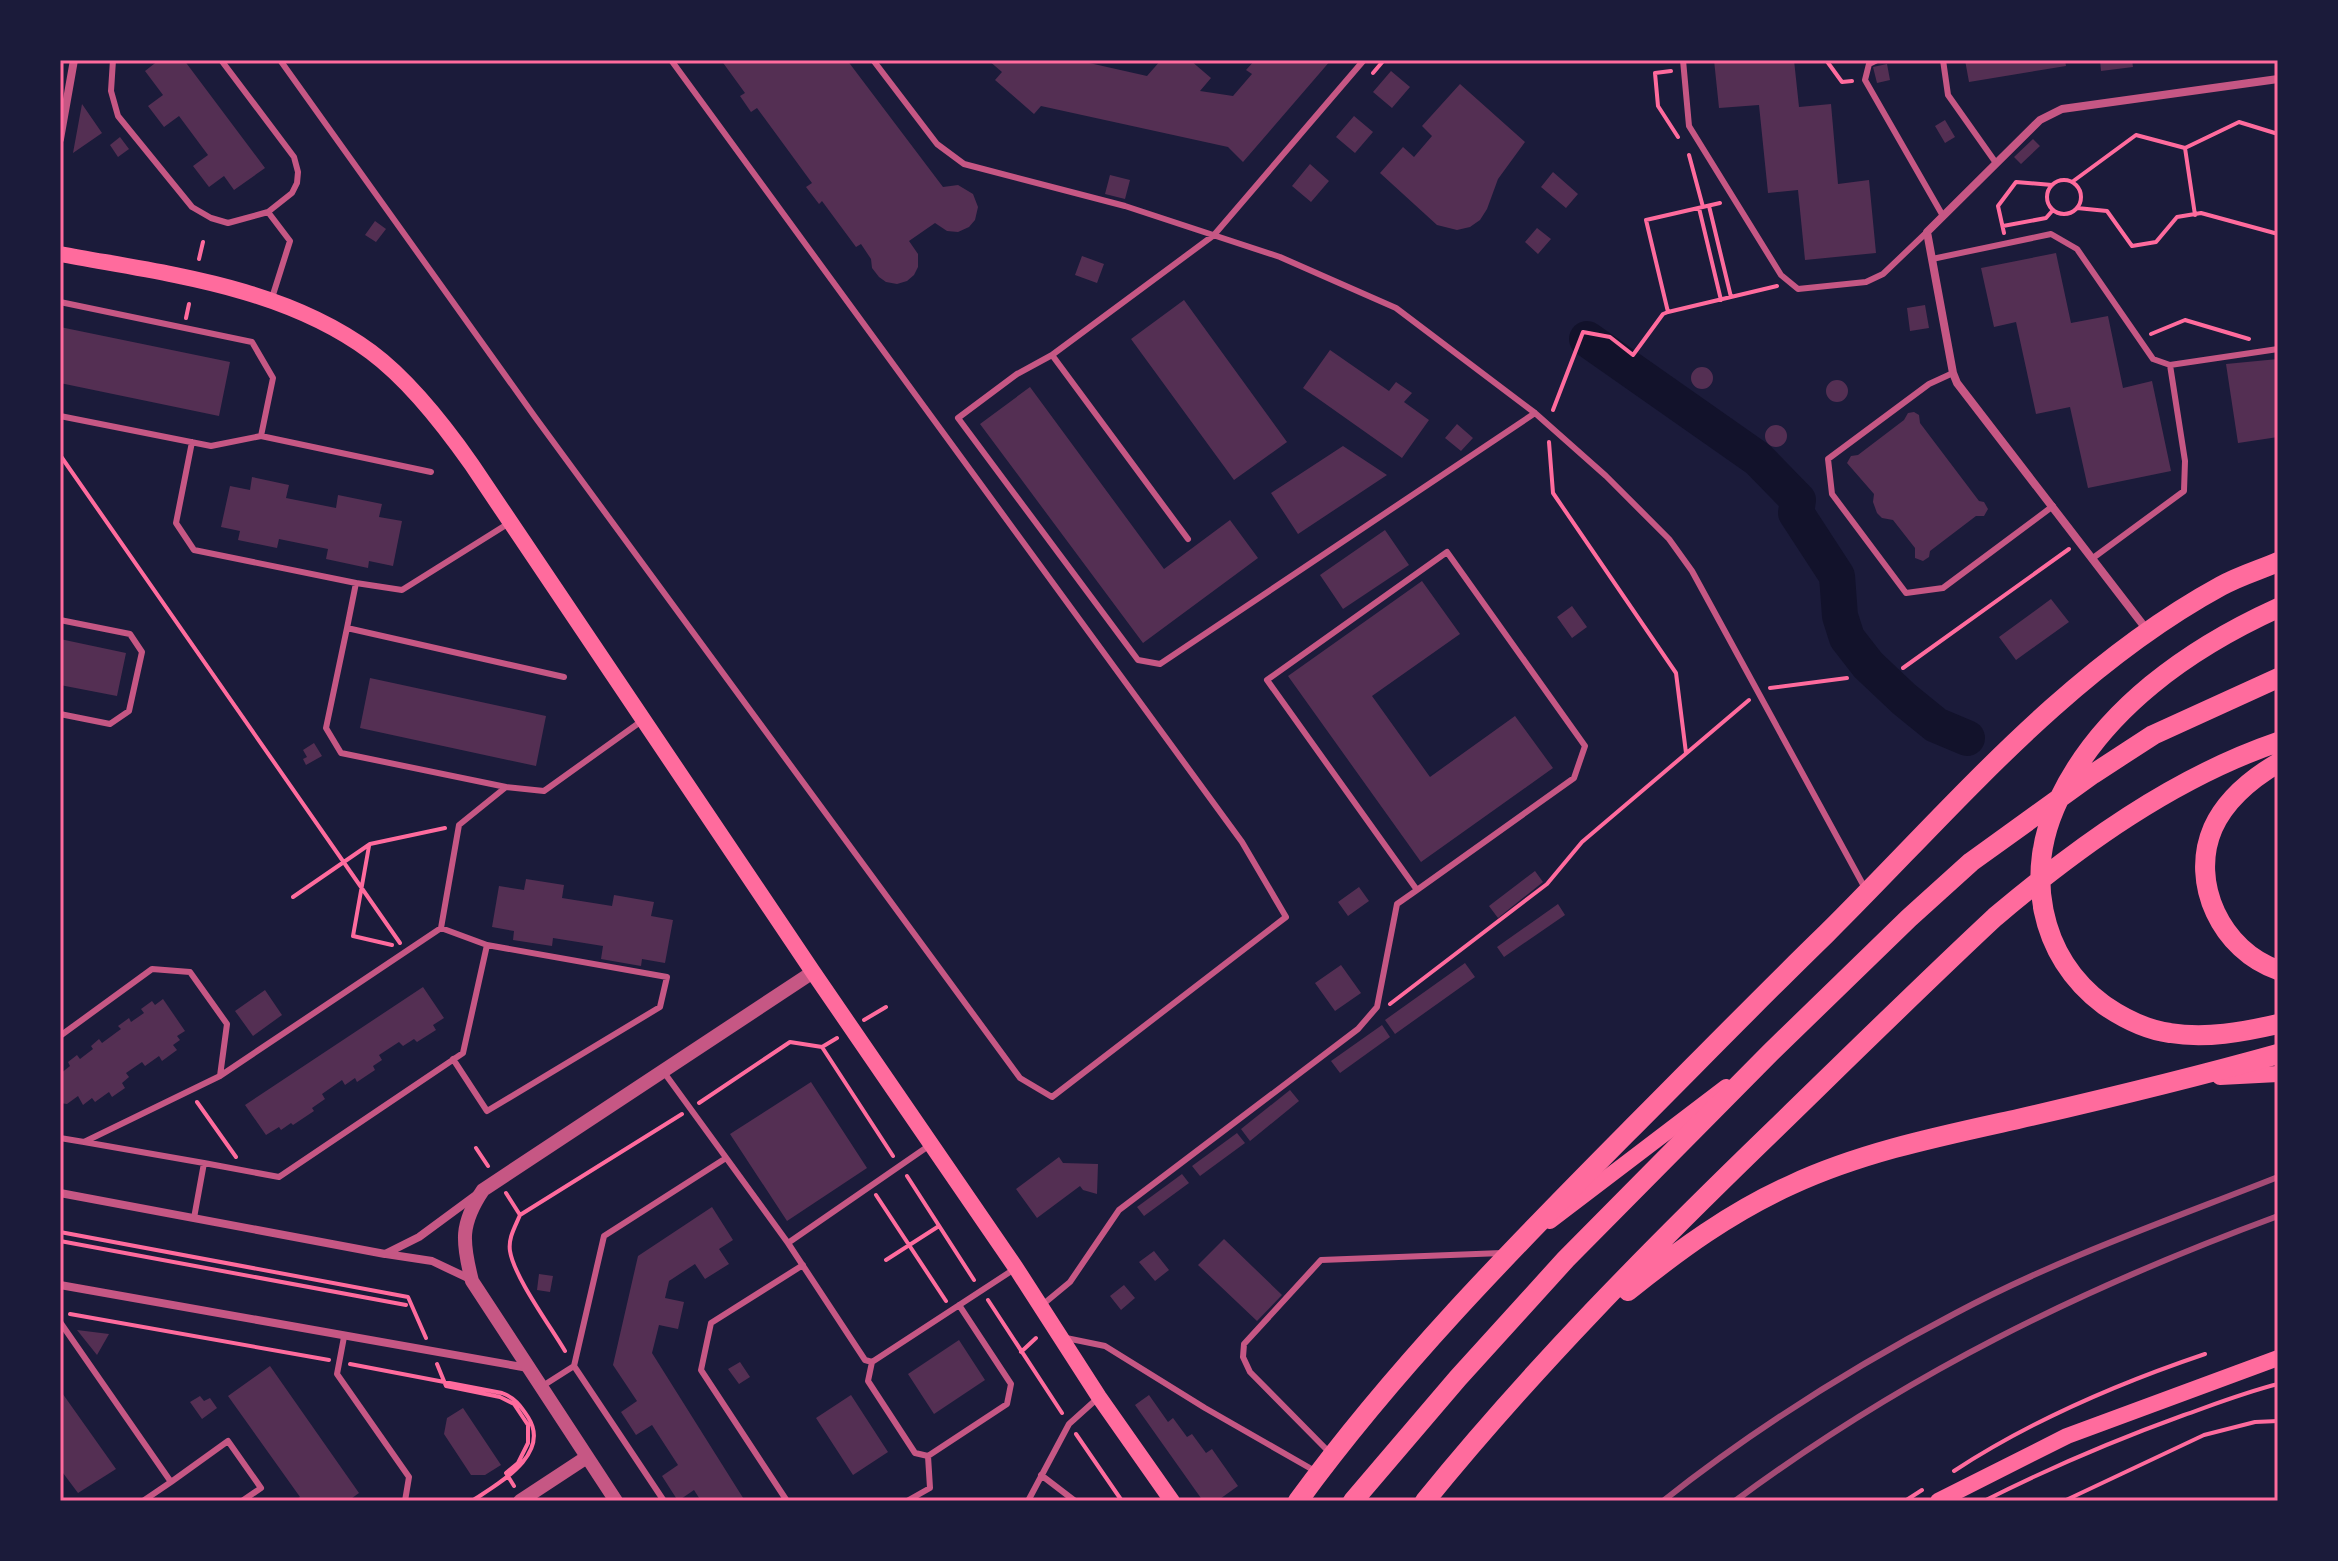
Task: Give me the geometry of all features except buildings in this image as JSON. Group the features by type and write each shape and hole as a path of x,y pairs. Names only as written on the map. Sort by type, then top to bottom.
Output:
{"main road":[{"path":"60,254 244,292 271,301 327,324 372,352 407,385 454,439 1172,1501"},
{"path":"1298,1501 1332,1454 1413,1358 1510,1252 2045,714 2120,650 2148,631 2224,583 2278,562"},
{"path":"2278,608 2215,638 2144,690 2105,731 2078,765 2047,828 2041,862 2040,897 2045,923 2056,951 2074,978 2117,1014 2148,1028 2195,1035 2278,1024"},
{"path":"1353,1501 1458,1378 1566,1259 1771,1052 1971,862 2153,735 2278,678"},
{"path":"1425,1501 1555,1350 1722,1180 1929,978 2043,877 2112,827 2169,792 2244,753 2278,742"},
{"path":"2278,763 2239,790 2226,807 2213,827 2206,863 2211,901 2226,932 2255,959 2278,970"},
{"path":"1510,1252 1771,1052"},
{"path":"1555,1350 1681,1249 1737,1212 1792,1184 1851,1161 1918,1142 2161,1086 2278,1054"},
{"path":"2161,1086 2223,1076 2274,1073"},
{"path":"1938,1501 2067,1436 2278,1358"}],"street":[{"path":"60,139 74,60"},
{"path":"2148,631 2081,540 1957,383 1927,232 2040,120 2062,109 2278,79"},
{"path":"385,1254 419,1237 483,1190 813,972"},
{"path":"483,1190 469,1210 465,1230 464,1252 472,1281 616,1501"},
{"path":"60,1193 432,1261 472,1281"},
{"path":"60,1285 529,1368"},
{"path":"522,1500 587,1457"}],"lane":[{"path":"113,60 111,91 118,116 192,207 228,223 268,212 292,193 298,172 294,157 221,60"},
{"path":"280,60 526,405 1020,1078 1052,1097 1286,917 1242,842 671,60"},
{"path":"873,60 937,144 964,164 1125,206 1280,257 1396,308 1535,413 1606,476 1669,539 1692,571 1868,892"},
{"path":"1364,60 1214,235 1052,355 1017,374 958,418 1138,660 1160,664 1535,413"},
{"path":"1683,60 1689,126 1785,278 1798,289 1866,282 1883,274 1927,232"},
{"path":"1877,60 1869,64 1865,80 1943,216"},
{"path":"1943,60 1948,95 1996,163"},
{"path":"268,212 290,241 271,301"},
{"path":"1932,259 2051,234 2077,249 2153,359 2170,365 2278,349"},
{"path":"60,302 252,342 273,378 261,436"},
{"path":"1052,355 1188,539"},
{"path":"2093,558 2184,491 2185,461 2170,365"},
{"path":"1953,373 1929,384 1828,459 1832,494 1906,593 1943,588 2053,506"},
{"path":"60,416 211,446 261,436 431,472"},
{"path":"192,442 176,523 194,550 402,590 510,522"},
{"path":"1041,1306 1070,1282 1119,1210 1358,1029 1377,1007 1397,904 1417,890 1574,778 1585,746 1447,552 1267,680 1417,890"},
{"path":"356,583 326,728 341,753 506,787 544,791 643,720"},
{"path":"60,620 130,634 142,652 129,711 110,724 60,714"},
{"path":"347,628 564,677"},
{"path":"84,1142 220,1076 441,928 459,825 506,787"},
{"path":"441,928 487,945 667,977 660,1007 487,1111 453,1059"},
{"path":"60,1138 279,1177 463,1053 487,945"},
{"path":"60,1036 152,969 190,972 227,1024 220,1076"},
{"path":"663,1071 788,1243 865,1360 872,1362"},
{"path":"788,1243 931,1144"},
{"path":"541,1387 574,1366 604,1236 726,1158"},
{"path":"194,1218 204,1163"},
{"path":"1332,1454 1250,1372 1243,1357 1244,1344 1321,1260 1510,1252"},
{"path":"787,1501 701,1370 711,1323 803,1265"},
{"path":"959,1305 1011,1384 1007,1404 928,1456 915,1453 868,1381 872,1362 951,1310 1016,1268"},
{"path":"60,1322 171,1482"},
{"path":"344,1337 337,1374 409,1477 405,1501"},
{"path":"1060,1337 1105,1346 1319,1473"},
{"path":"574,1366 664,1501"},
{"path":"1028,1501 1069,1424 1099,1397"},
{"path":"143,1501 228,1441 261,1488 242,1501"},
{"path":"907,1501 930,1488 928,1456"},
{"path":"1041,1475 1075,1501"},
{"path":"923,1492 929,1501"}],"path":[{"path":"1826,60 1842,82 1865,80"},
{"path":"2072,182 2136,135 2185,148 2239,122 2278,134"},
{"path":"2185,148 2195,215"},
{"path":"2006,243 1998,206 2016,182 2052,185 2063,180 2072,182 2081,195 2077,208"},
{"path":"2052,185 2047,198 2053,210"},
{"path":"1668,312 1646,220 1734,199"},
{"path":"1708,205 1731,297"},
{"path":"1699,208 1721,300"},
{"path":"2053,210 2066,213 2077,208 2107,211 2132,246 2156,242 2177,217 2201,213 2278,234"},
{"path":"2003,226 2046,218 2053,210"},
{"path":"199,259 203,242"},
{"path":"1686,753 1676,673 1553,493 1547,424 1583,332 1610,337 1633,355 1663,314 1778,286 1785,278"},
{"path":"2139,339 2185,320 2251,340"},
{"path":"60,455 344,863 362,889 386,924 402,947 353,936 362,889 370,844"},
{"path":"1903,668 2081,540"},
{"path":"1358,1029 1547,884 1582,842 1759,692 1847,678"},
{"path":"293,897 370,844 459,825"},
{"path":"574,1366 517,1270 510,1251 511,1234 520,1215 790,1042 822,1047 1122,1501"},
{"path":"188,1091 246,1171"},
{"path":"870,1186 951,1310"},
{"path":"886,1260 939,1226"},
{"path":"60,1232 408,1297 446,1386 509,1401 528,1425 524,1455 506,1473 522,1500"},
{"path":"60,1241 406,1305"},
{"path":"1021,1352 1036,1338"},
{"path":"1948,1474 2000,1441 2068,1406 2205,1354"},
{"path":"1984,1501 2073,1458 2168,1421 2278,1384"},
{"path":"528,1418 534,1414"},
{"path":"2064,1501 2204,1435 2255,1422 2278,1421"},
{"path":"1905,1501 1925,1488"}],"waterway":[{"path":"1587,339 1758,459 1798,500 1796,513 1837,576 1840,616 1847,638 1868,665 1904,699 1936,725 1967,738"}],"railway":[{"path":"1663,1501 1732,1449 1804,1401 1954,1314 2073,1258 2278,1177"},
{"path":"1735,1501 1864,1414 1996,1339 2134,1274 2278,1216"}]}
